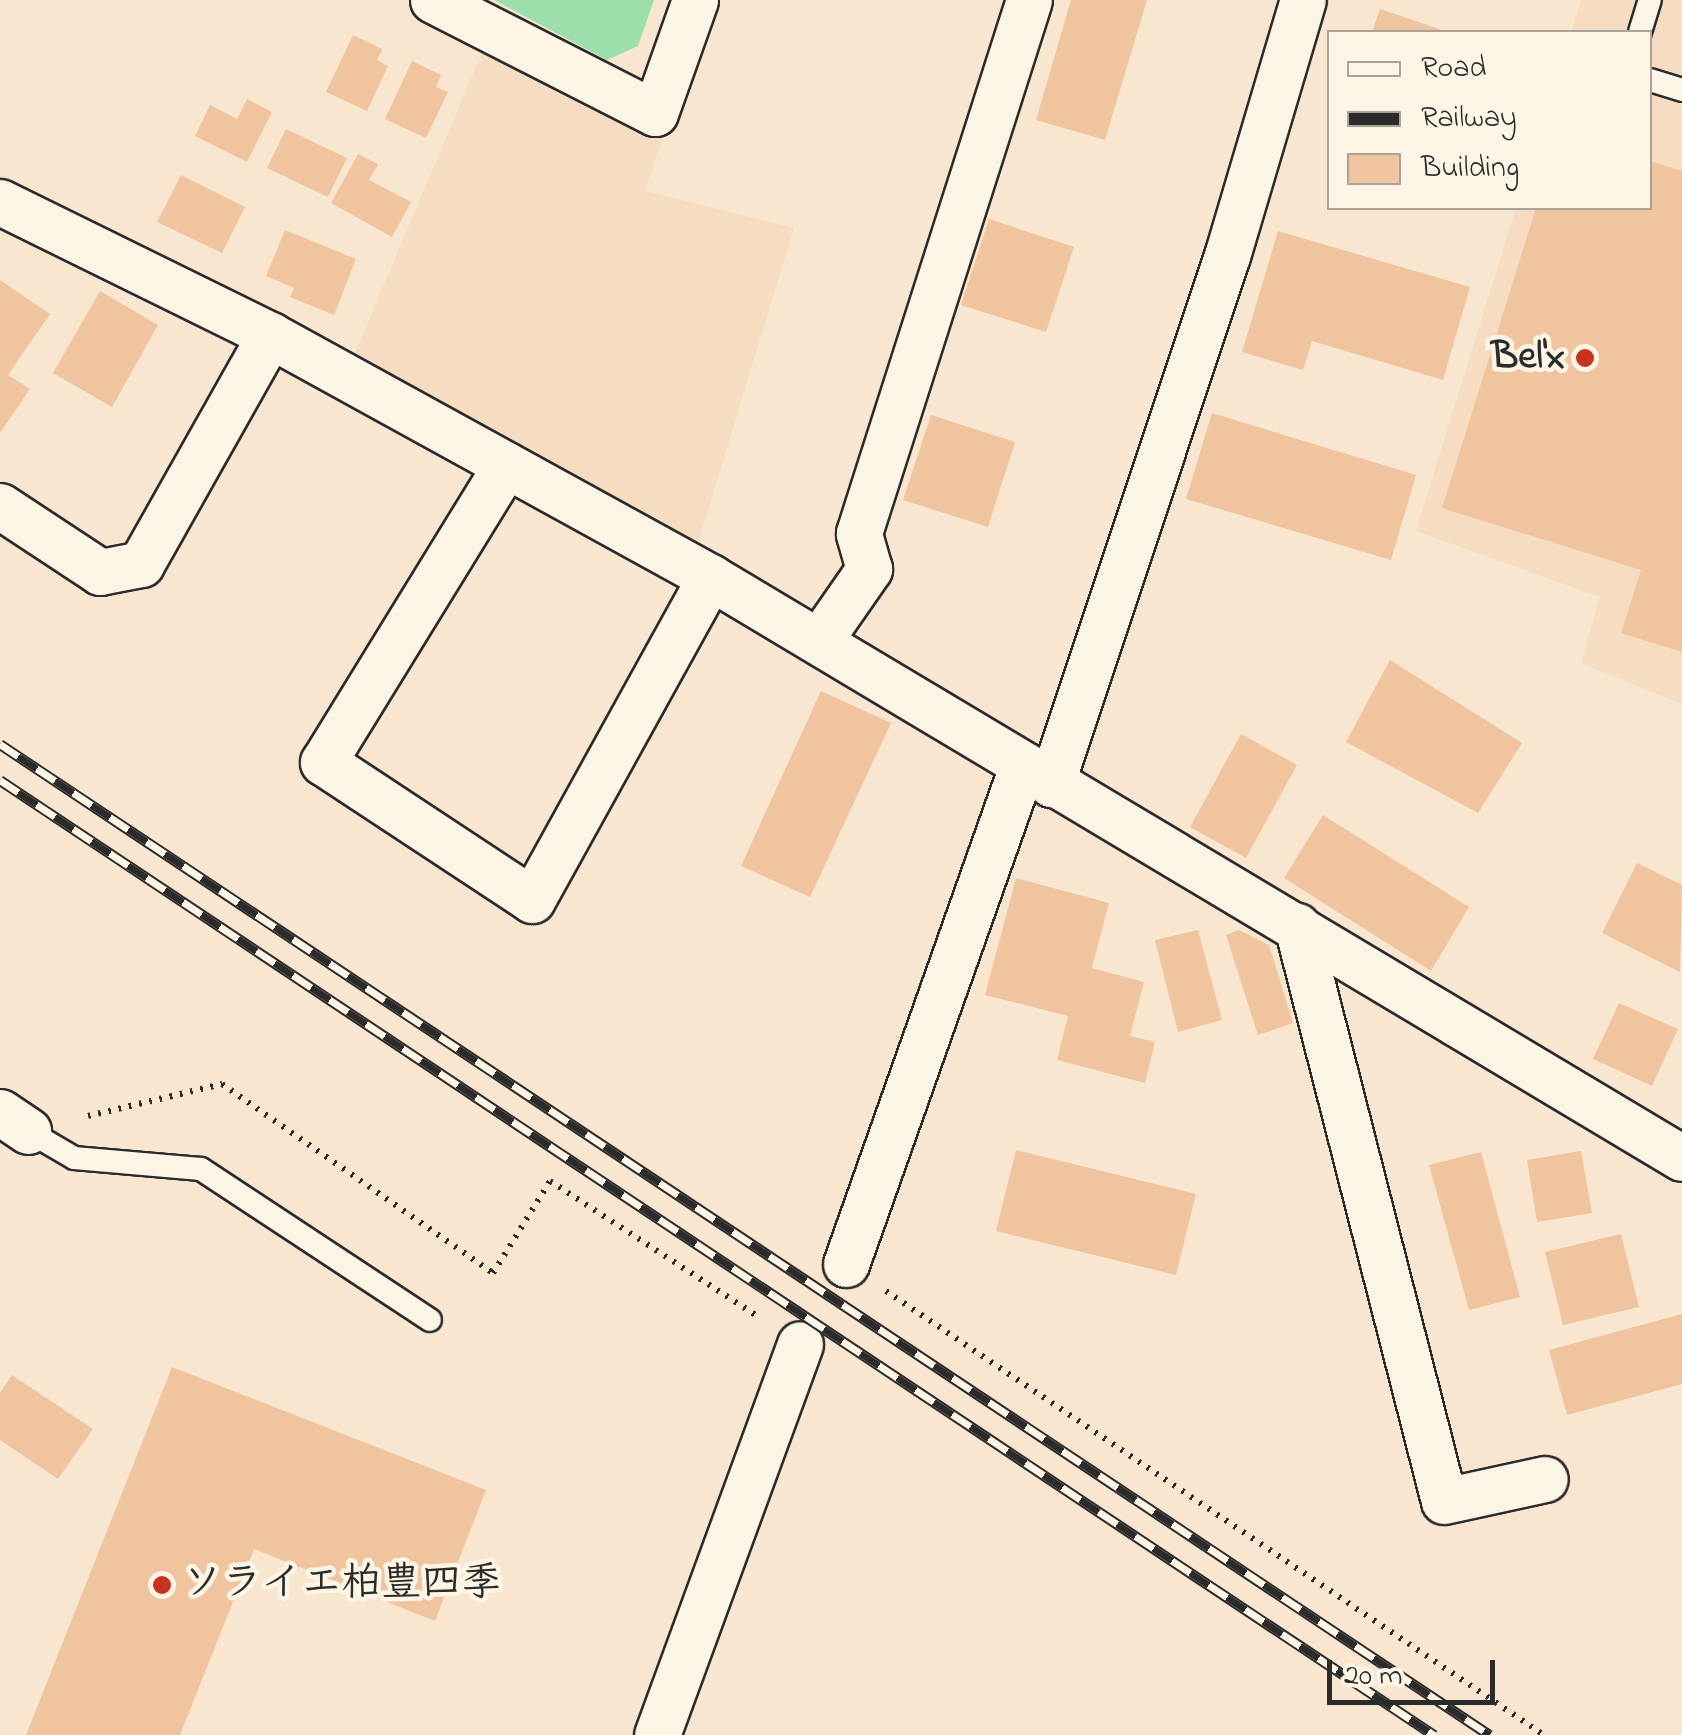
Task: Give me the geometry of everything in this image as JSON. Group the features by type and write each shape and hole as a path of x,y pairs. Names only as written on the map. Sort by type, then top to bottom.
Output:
{"street":[{"path":"433,0 655,113 695,0"},
{"path":"819,641 869,569 860,533 1030,0"},
{"path":"846,1264 1037,774 1227,256 1303,0"},
{"path":"0,202 270,335 710,577 1682,1158"},
{"path":"0,506 100,572 141,564 270,335"},
{"path":"506,466 323,762 532,900 710,577"},
{"path":"1297,926 1444,1502 1545,1479"},
{"path":"657,1735 800,1344"}],"lane":[{"path":"1641,30 1650,0"},
{"path":"1652,81 1682,90"},
{"path":"14,1121 74,1158 201,1168 430,1320"}],"path":[{"path":"14,1121 222,1084 493,1272 550,1182 800,1344"},
{"path":"846,1264 1544,1735"}],"shaded area":[{"name":"Bel'x","path":"1581,0 1682,0 1682,704 1581,663 1600,597 1416,531 1515,210 1652,210 1652,30 1572,30"},
{"path":"486,43 665,131 645,191 794,228 697,546 353,358"}],"green space":[{"path":"494,0 654,0 638,46 607,60"}],"building":[{"path":"1071,0 1147,0 1105,140 1036,120"},
{"path":"1380,9 1442,30 1373,30"},
{"path":"353,35 382,49 377,60 388,66 367,111 326,92"},
{"path":"412,61 441,75 436,87 448,92 426,138 385,119"},
{"path":"247,99 272,112 247,162 195,136 210,105 237,119"},
{"path":"286,129 347,158 328,197 267,168"},
{"path":"358,154 378,164 369,180 411,202 392,237 331,203"},
{"name":"Bel'x","path":"1652,162 1682,171 1682,652 1621,633 1641,570 1442,508 1535,210 1652,210"},
{"path":"181,175 245,207 222,253 157,222"},
{"path":"989,219 1074,247 1046,332 961,305"},
{"path":"285,230 356,259 334,315 290,297 294,288 266,276"},
{"path":"1278,231 1470,287 1443,380 1312,341 1303,370 1242,352"},
{"path":"0,280 50,314 8,375 30,389 0,433"},
{"path":"100,291 158,325 112,407 53,373"},
{"path":"1212,413 1416,475 1391,560 1186,499"},
{"path":"931,415 1015,442 988,527 903,500"},
{"path":"1390,660 1522,743 1478,813 1346,742"},
{"path":"821,691 891,723 810,897 741,866"},
{"path":"1241,734 1297,765 1246,858 1190,827"},
{"path":"1323,815 1469,907 1431,971 1284,878"},
{"path":"1637,863 1682,885 1680,972 1602,933"},
{"path":"1016,878 1109,903 1092,968 1144,982 1130,1036 1155,1042 1145,1083 1057,1060 1068,1016 985,995"},
{"path":"1198,930 1222,1020 1178,1032 1155,940"},
{"path":"1239,930 1269,945 1293,1023 1258,1035 1226,935"},
{"path":"1619,1003 1678,1029 1652,1086 1593,1059"},
{"path":"1016,1150 1196,1194 1176,1275 996,1231"},
{"path":"1581,1151 1592,1213 1537,1222 1527,1160"},
{"path":"1481,1152 1520,1297 1469,1310 1429,1165"},
{"path":"1621,1234 1639,1307 1563,1325 1545,1252"},
{"path":"1682,1314 1682,1384 1567,1415 1549,1350"},
{"name":"ソライエ柏豊四季","path":"172,1367 486,1490 435,1621 254,1549 180,1735 26,1735"},
{"path":"12,1375 93,1429 58,1479 0,1440 0,1393"}],"railway":[{"path":"0,744 1490,1735"},
{"path":"0,780 1434,1735"}],"place":[{"name":"Bel'x","path":"1585,358"},
{"name":"ソライエ柏豊四季","path":"162,1585"}]}
